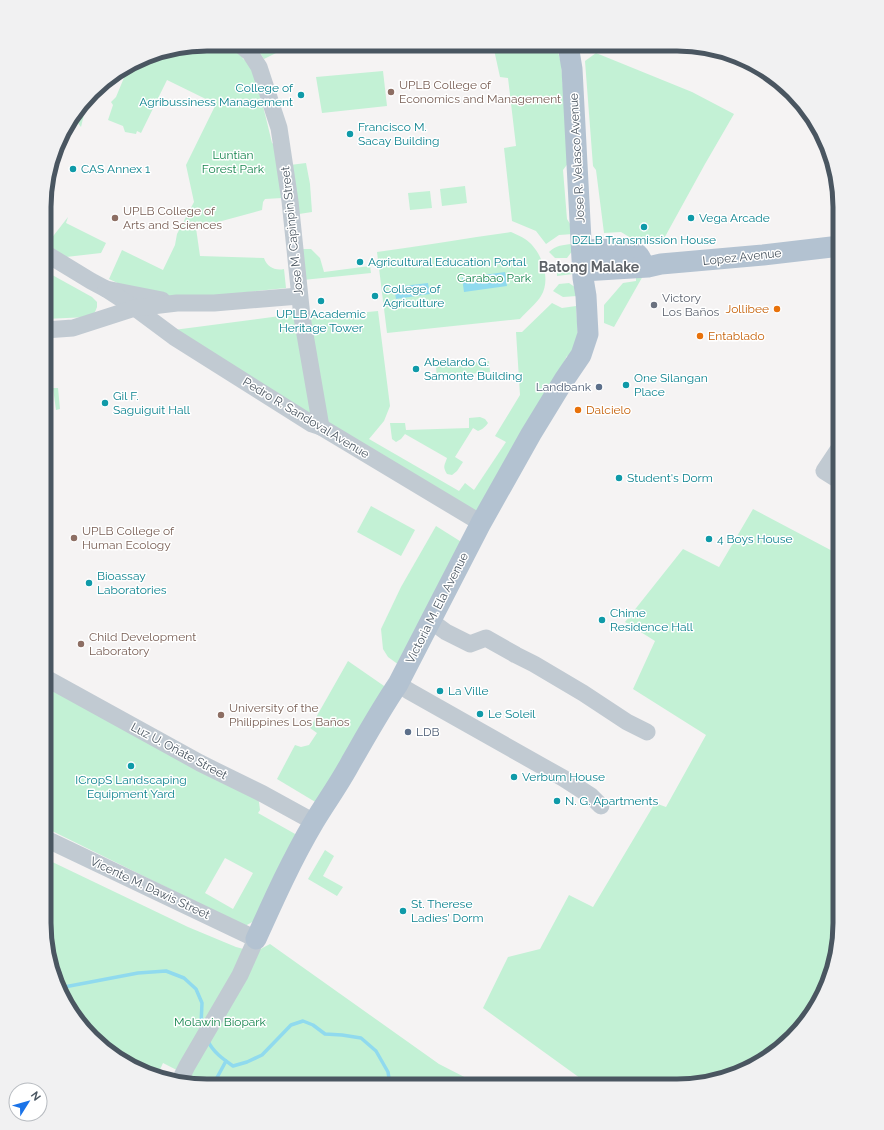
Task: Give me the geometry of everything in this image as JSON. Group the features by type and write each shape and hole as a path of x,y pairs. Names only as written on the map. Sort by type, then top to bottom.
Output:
{"main road":[{"name":"Jose R. Velasco Avenue","path":"569,51 572,69 583,271"},
{"name":"Lopez Avenue","path":"583,271 644,266 648,267 661,264 833,247"},
{"path":"582,250 626,249 635,251 640,256 644,266"},
{"name":"Victoria M. Ela Avenue","path":"256,939 275,896 314,822 351,763 383,706 398,684 481,523 549,404 581,355 588,334 583,271"}],"street":[{"name":"Jose M. Capinpin Street","path":"248,51 259,67 279,128 290,201 299,296 321,428"},
{"path":"51,257 106,289 177,303"},
{"name":"Pedro R. Sandoval Avenue","path":"106,289 135,308 174,337 312,424 481,523"},
{"path":"51,330 73,328 135,308 177,303 214,303 299,296"},
{"path":"833,458 824,471 833,477"},
{"path":"431,621 446,632 470,644 486,638 588,696 627,722 648,732"},
{"name":"Luz U. Oñate Street","path":"51,681 200,763 263,794 314,822"},
{"path":"398,684 563,778 591,796 601,806"},
{"name":"Vicente M. Dawis Street","path":"51,841 256,939"},
{"path":"182,1077 240,975 256,939"}],"green space":[{"name":"Luntian Forest Park","path":"197,51 240,51 243,59 250,62 272,143 278,147 282,198 265,199 262,210 196,228 200,256 264,258 267,264 272,268 284,269 286,288 210,296 175,297 128,288 109,279 122,250 163,270 175,245 177,234 194,202 186,165 216,104 167,80 141,133 137,131 136,134 125,132 123,126 108,120 113,105 111,102 116,97 125,74 138,67 167,56"},
{"path":"259,51 280,51 264,59"},
{"path":"494,51 558,51 561,63 569,162 563,170 567,219 572,227 573,234 559,235 546,244 536,231 512,221 504,148 516,146 508,78 500,77"},
{"path":"596,53 692,92 734,114 661,244 636,241 621,232 604,233 596,170 593,166 585,61"},
{"path":"383,71 387,106 322,113 316,77"},
{"path":"85,109 81,127 77,122"},
{"path":"306,163 310,184 312,212 299,214 302,249 311,249 320,258 324,272 370,266 371,273 303,280 290,165"},
{"path":"465,186 467,203 442,206 440,189"},
{"path":"430,191 432,208 410,210 408,193"},
{"path":"68,217 66,223 106,243 101,253 66,257 51,247 51,239"},
{"name":"Carabao Park","path":"511,232 525,239 536,250 545,273 544,289 541,296 520,319 387,333 377,252"},
{"path":"572,244 573,250 567,258 555,258 549,252 557,247"},
{"path":"572,266 573,274 557,276 557,267"},
{"path":"51,274 92,297 97,302 95,312 88,317 51,319"},
{"path":"644,274 614,327 604,323 604,305 623,283 636,281 636,275"},
{"path":"569,283 576,288 577,296 563,297 553,291 559,284"},
{"path":"552,303 562,308 576,306 578,337 572,355 567,356 546,398 480,518 166,331 295,314 307,318 378,311 390,406 384,421 369,439 459,491 465,483 474,490 506,442 495,436 520,395 516,332 522,332"},
{"path":"489,361 490,372 437,377 436,367"},
{"path":"53,388 58,388 60,409 56,410"},
{"path":"480,417 485,419 488,423 484,428 478,431 473,428 455,457 463,462 457,471 452,475 447,474 444,466 447,458 405,434 396,442 392,439 390,423 405,423 406,430 469,428 469,418"},
{"path":"371,506 415,530 401,556 357,532"},
{"path":"753,509 833,551 833,933 828,963 817,992 801,1018 772,1047 746,1063 717,1074 687,1079 581,1079 483,1008 508,957 540,949 569,895 593,907 655,803 666,807 706,735 633,689 655,641 625,622 683,549 719,567"},
{"path":"436,526 463,543 399,665 388,657 383,649 381,629 401,587"},
{"path":"348,661 387,688 322,806 277,779 295,745 301,747 309,745 317,733 310,728"},
{"path":"51,684 258,795 260,810 258,813 304,839 256,920 245,926 51,830","holes":["225,858 253,873 233,909 205,893"]},
{"path":"325,850 334,856 323,876 343,887 337,896 308,879"},
{"name":"Molawin Biopark","path":"51,861 188,927 236,947 255,952 270,944 439,1064 468,1079 197,1079 163,1063 159,1072 157,1071 138,1063 112,1047 83,1018 67,992 59,973 52,943"}],"water":[{"path":"505,272 507,286 464,292 462,278"},
{"path":"428,283 430,294 396,299 394,287"}],"waterway":[{"path":"65,987 138,973 166,971 184,978 196,989 202,1003 202,1028"},
{"path":"208,1041 215,1052 233,1066 247,1062 262,1055 291,1025 303,1021 313,1025 325,1034 361,1038 376,1051 388,1072 389,1079"},
{"path":"216,1079 226,1061"}],"place":[{"name":"UPLB College of Economics and Management","path":"391,92"},
{"name":"College of Agribussiness Management","path":"301,95"},
{"name":"Francisco M. Sacay Building","path":"350,134"},
{"name":"CAS Annex 1","path":"73,169"},
{"name":"UPLB College of Arts and Sciences","path":"115,218"},
{"name":"Vega Arcade","path":"691,218"},
{"name":"DZLB Transmission House","path":"644,227"},
{"name":"Agricultural Education Portal","path":"360,262"},
{"name":"College of Agriculture","path":"375,296"},
{"name":"UPLB Academic Heritage Tower","path":"321,301"},
{"name":"Victory Los Baños","path":"654,305"},
{"name":"Jollibee","path":"777,309"},
{"name":"Entablado","path":"700,336"},
{"name":"Abelardo G. Samonte Building","path":"416,369"},
{"name":"One Silangan Place","path":"626,385"},
{"name":"Landbank","path":"599,387"},
{"name":"Gil F. Saguiguit Hall","path":"105,403"},
{"name":"Dalcielo","path":"578,410"},
{"name":"Student's Dorm","path":"619,478"},
{"name":"UPLB College of Human Ecology","path":"74,538"},
{"name":"4 Boys House","path":"709,539"},
{"name":"Bioassay Laboratories","path":"89,583"},
{"name":"Chime Residence Hall","path":"602,620"},
{"name":"Child Development Laboratory","path":"81,644"},
{"name":"La Ville","path":"440,691"},
{"name":"Le Soleil","path":"480,714"},
{"name":"University of the Philippines Los Baños","path":"221,715"},
{"name":"LDB","path":"408,732"},
{"name":"ICropS Landscaping Equipment Yard","path":"131,766"},
{"name":"Verbum House","path":"514,777"},
{"name":"N. G. Apartments","path":"557,801"},
{"name":"St. Therese Ladies' Dorm","path":"403,911"}],"district":[{"name":"Batong Malake","path":"589,267"}]}
